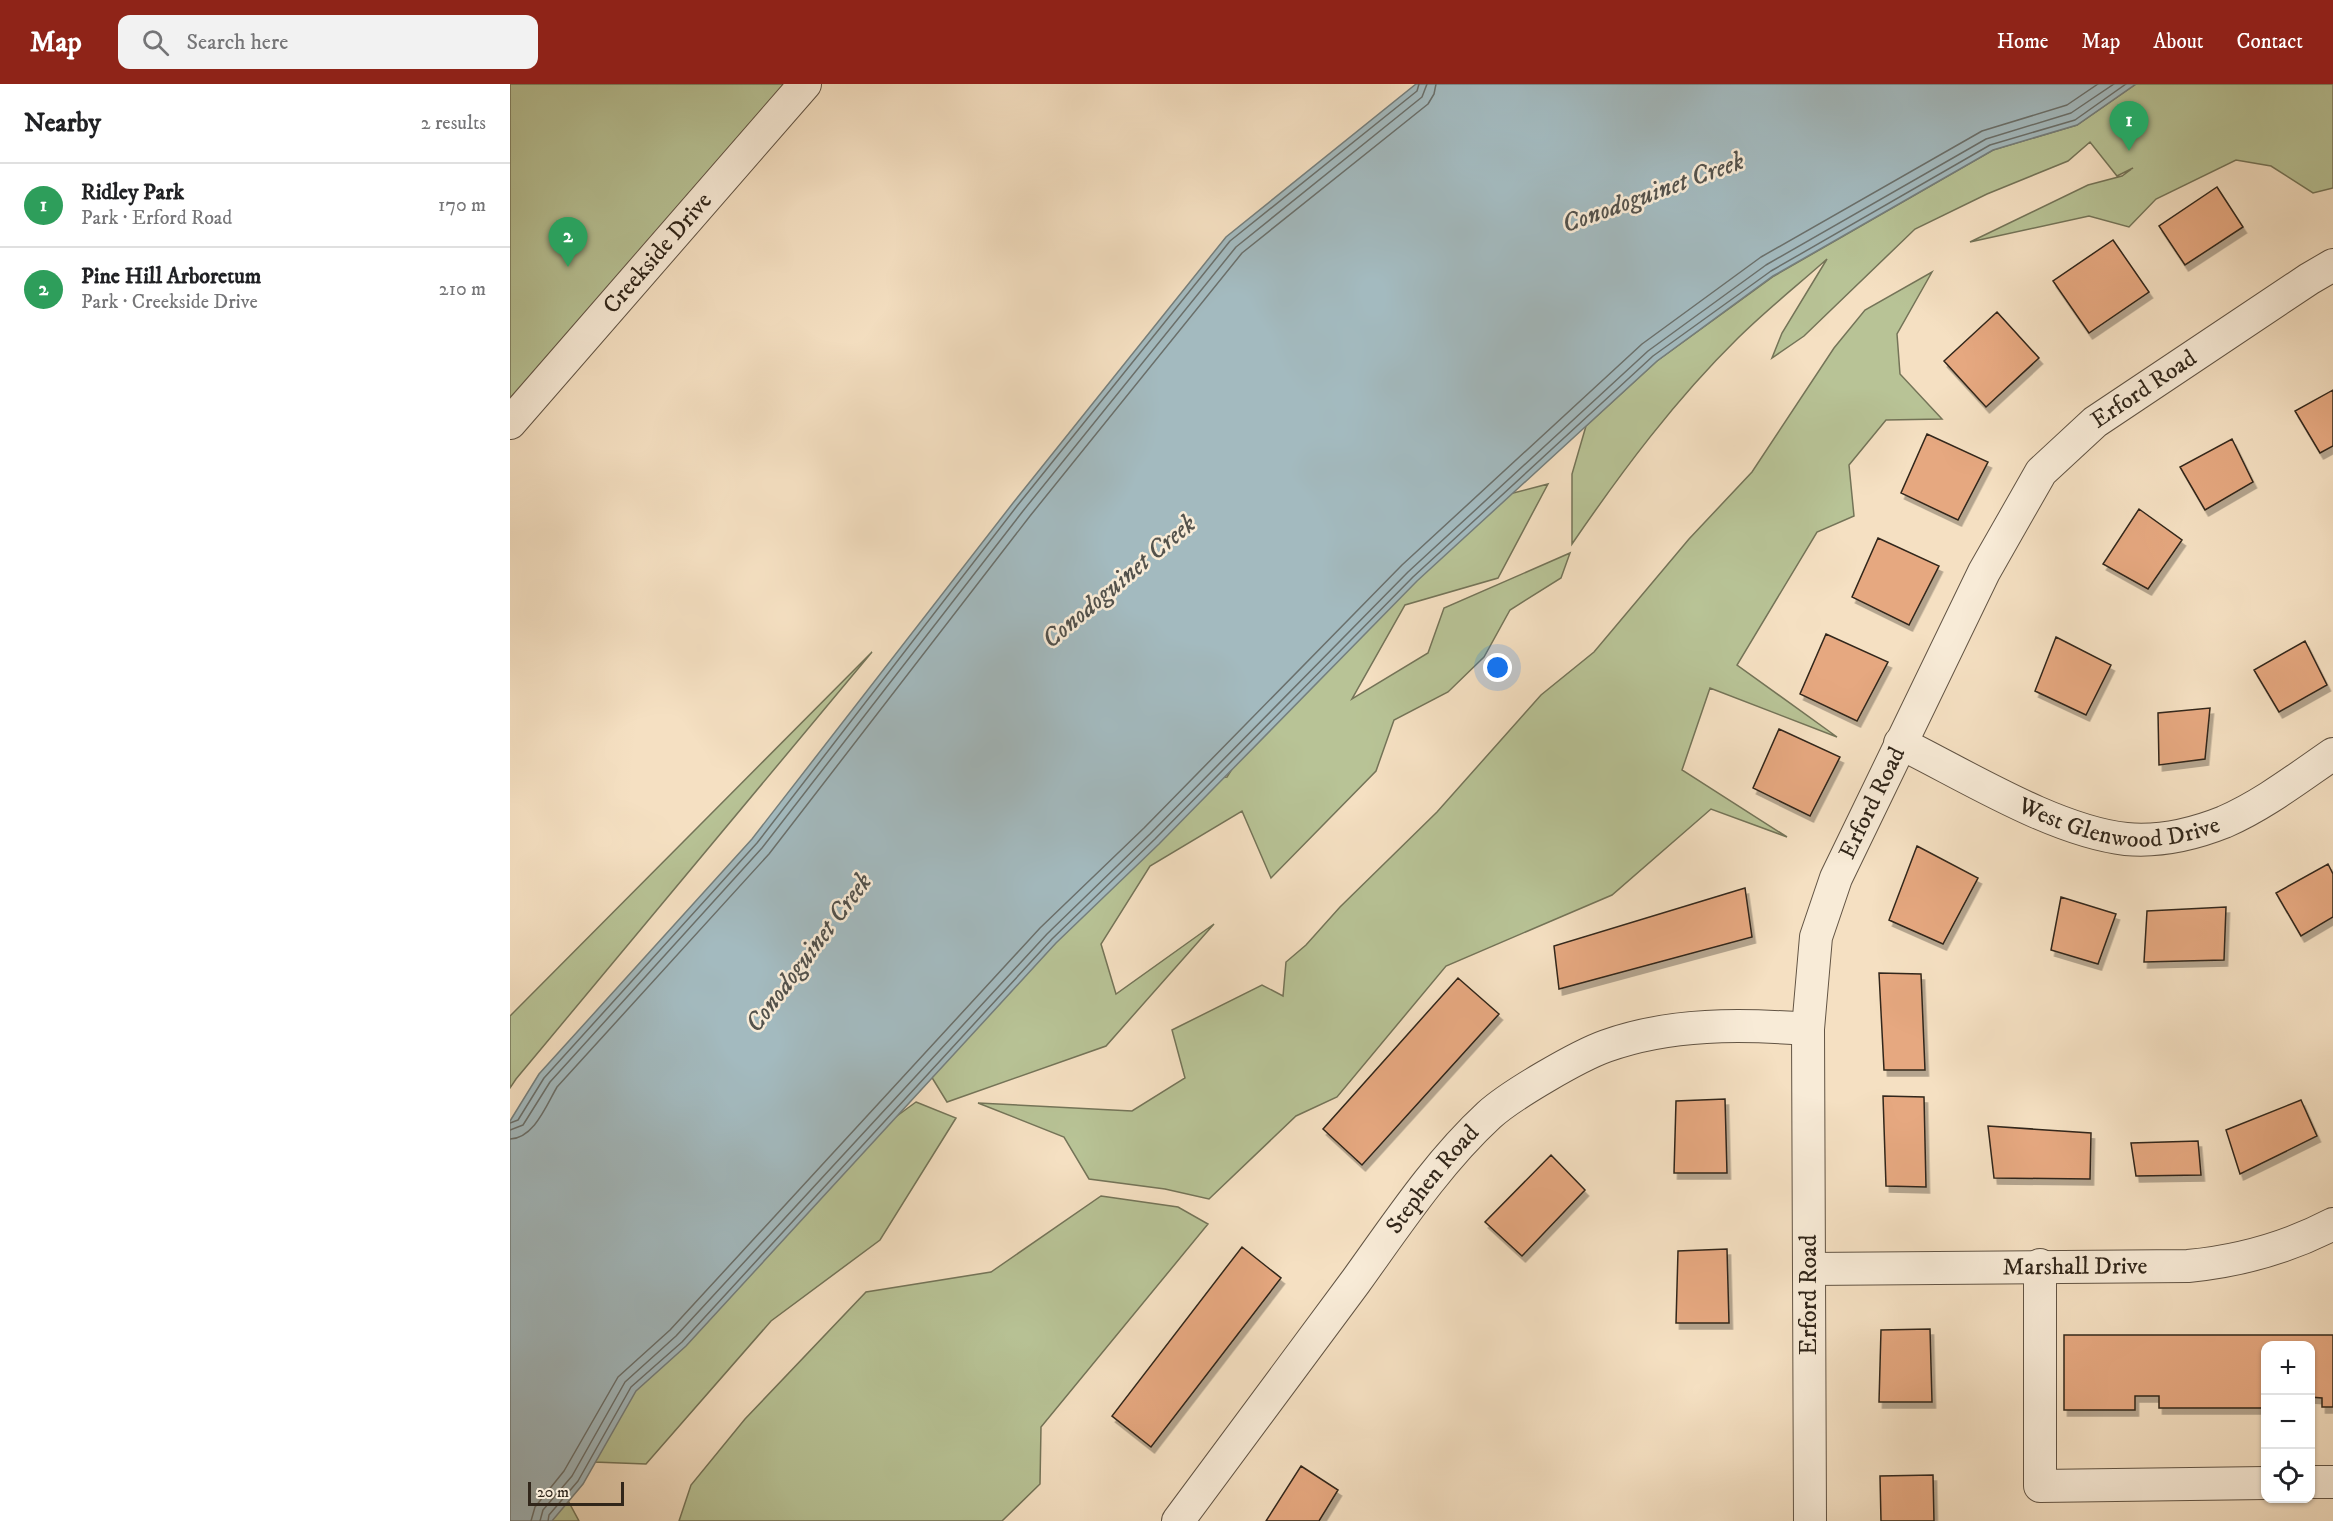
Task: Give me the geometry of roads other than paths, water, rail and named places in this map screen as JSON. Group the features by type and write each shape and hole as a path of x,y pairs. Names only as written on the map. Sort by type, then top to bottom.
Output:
{"street":[{"name":"Creekside Drive","path":"510,423 805,84"},
{"name":"Erford Road","path":"1810,1521 1808,1029 1816,937 1836,878 1984,572 2041,472 2095,422 2333,265"},
{"name":"West Glenwood Drive","path":"1900,743 2037,811 2088,831 2127,839 2190,834 2226,821 2274,794 2333,754"},
{"name":"Stephen Road","path":"1178,1521 1401,1218 1467,1137 1491,1113 1539,1082 1604,1047 1645,1034 1719,1026 1808,1029"},
{"name":"Marshall Drive","path":"1809,1269 2040,1265 2188,1266 2221,1263 2264,1253 2333,1224"},
{"path":"2040,1265 2040,1486 2261,1483"},
{"path":"2315,1482 2333,1482"}],"water":[{"name":"Conodoguinet Creek","path":"1416,84 2136,84 2077,125 1993,150 1773,276 1657,361 1417,581 1159,844 1056,943 686,1346 636,1391 583,1484 552,1521 510,1521 510,1121 539,1074 752,839 1013,503 1226,237"}],"place":[{"name":"Ridley Park","path":"2129,151"},
{"name":"Pine Hill Arboretum","path":"568,267"}]}
